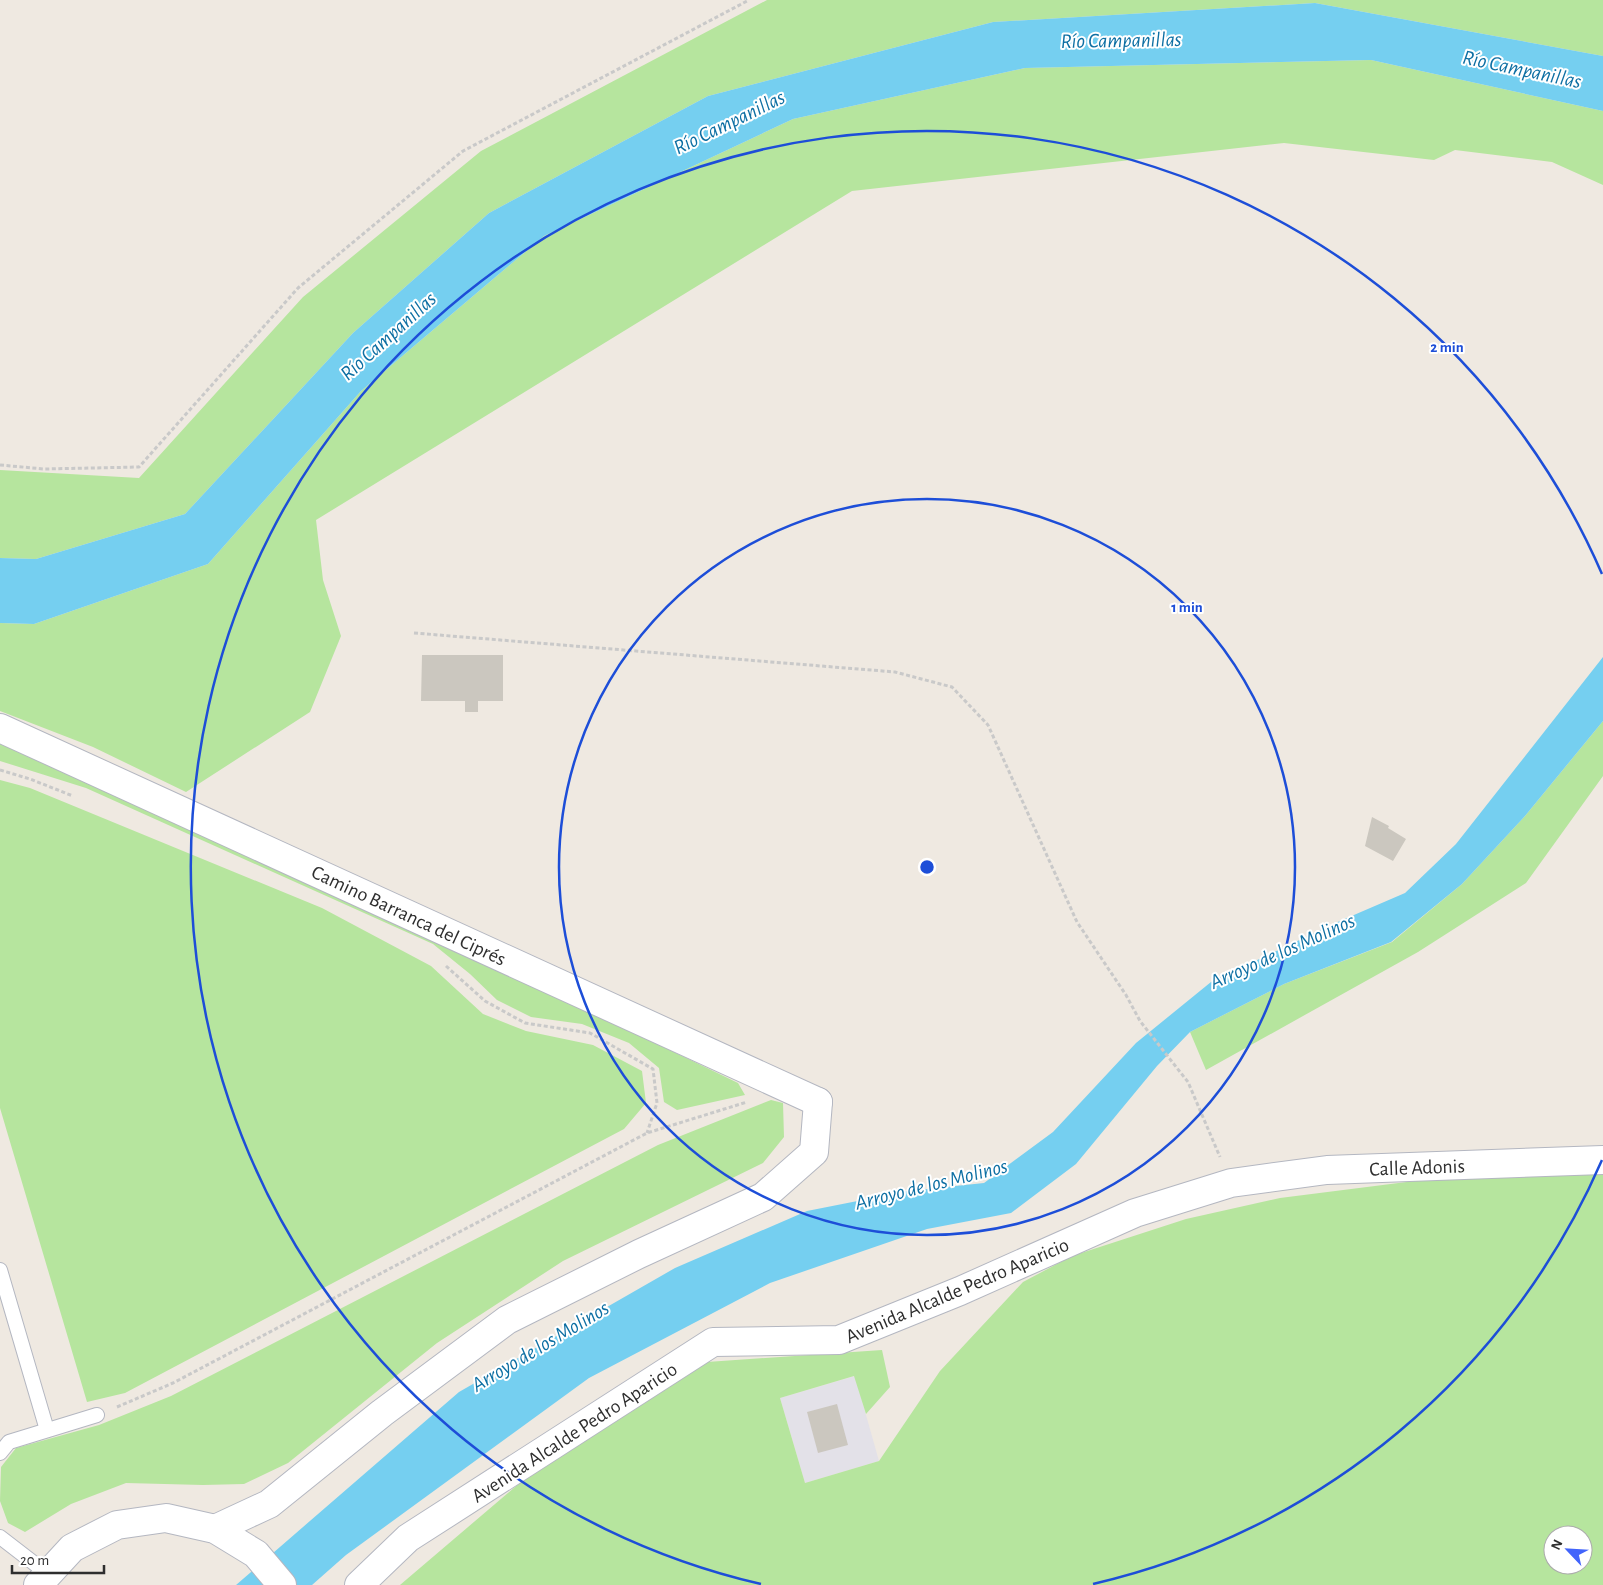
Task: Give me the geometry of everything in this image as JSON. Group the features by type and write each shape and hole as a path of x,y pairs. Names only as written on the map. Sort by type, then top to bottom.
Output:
{"main road":[{"name":"Camino Barranca del Ciprés","path":"0,728 818,1102 814,1152 763,1197 640,1254 507,1320 382,1413 269,1504 215,1529"},
{"name":"Calle Adonis","path":"1231,1183 1327,1170 1603,1160"},
{"name":"Avenida Alcalde Pedro Aparicio","path":"359,1585 408,1538 713,1342 838,1340 960,1291 1135,1213 1231,1183"},
{"path":"43,1579 72,1548 117,1525 166,1518 215,1529 256,1554 282,1585"}],"lane":[{"path":"0,1270 47,1430"},
{"path":"0,1453 9,1442 97,1415"},
{"path":"0,1537 43,1579"}],"path":[{"path":"0,466 44,469 139,467 298,288 463,151 749,0"},
{"path":"414,633 895,672 952,687 988,725 1077,922 1126,996 1140,1021 1188,1082 1231,1183"},
{"path":"0,770 30,779 75,798"},
{"path":"440,961 485,1000 525,1023 590,1033 653,1069 657,1103 647,1133"},
{"path":"97,1415 173,1383 647,1133 748,1102 781,1085"}],"shaded area":[{"path":"855,1376 879,1461 805,1483 780,1398"}],"green space":[{"path":"767,0 1603,0 1603,56 1315,3 993,22 708,96 489,213 353,333 185,514 36,559 0,558 0,470 139,478 303,297 481,151"},
{"path":"1371,60 1603,111 1603,185 1552,162 1455,150 1434,160 1284,143 852,191 316,520 323,580 341,636 310,712 186,792 93,747 0,711 0,623 34,624 208,564 361,391 544,236 793,119 1025,68"},
{"path":"1603,721 1603,776 1526,883 1418,952 1206,1070 1190,1032 1284,984 1392,942 1462,884 1525,816"},
{"path":"0,737 486,961 738,1083 745,1095 677,1110 664,1102 659,1068 629,1043 582,1024 531,1017 497,1000 470,974 433,944 86,788 0,761"},
{"path":"0,780 30,788 322,908 431,966 483,1014 526,1031 593,1045 642,1071 646,1103 624,1129 125,1393 87,1402 0,1108"},
{"path":"771,1100 783,1103 784,1137 763,1163 563,1261 437,1343 288,1463 244,1484 126,1483 71,1504 25,1532 8,1523 0,1501 1,1467 16,1448 99,1425 171,1396 658,1145"},
{"path":"1603,1171 1603,1585 400,1585 522,1481 707,1362 882,1350 890,1387 866,1414 854,1376 780,1398 805,1483 879,1461 940,1371 1023,1282 1072,1256 1186,1219 1280,1198 1446,1177"}],"water":[{"name":"Río Campanillas","path":"1315,3 1603,56 1603,111 1371,60 1025,68 793,119 544,236 361,391 208,564 34,624 0,623 0,558 36,559 185,514 353,333 489,213 708,96 993,22"},
{"name":"Arroyo de los Molinos","path":"1603,657 1603,721 1525,816 1462,884 1391,942 1284,984 1190,1032 1157,1066 1076,1164 1011,1213 927,1229 770,1283 589,1378 346,1555 312,1585 236,1585 459,1392 675,1268 807,1211 908,1191 984,1183 1053,1132 1136,1043 1211,982 1333,924 1405,893 1456,844"}],"building":[{"path":"422,655 503,655 503,701 478,701 478,712 465,712 465,701 421,701"},
{"path":"1372,817 1389,826 1388,828 1406,839 1393,861 1365,846"},
{"path":"837,1404 848,1445 818,1453 807,1412"}]}
